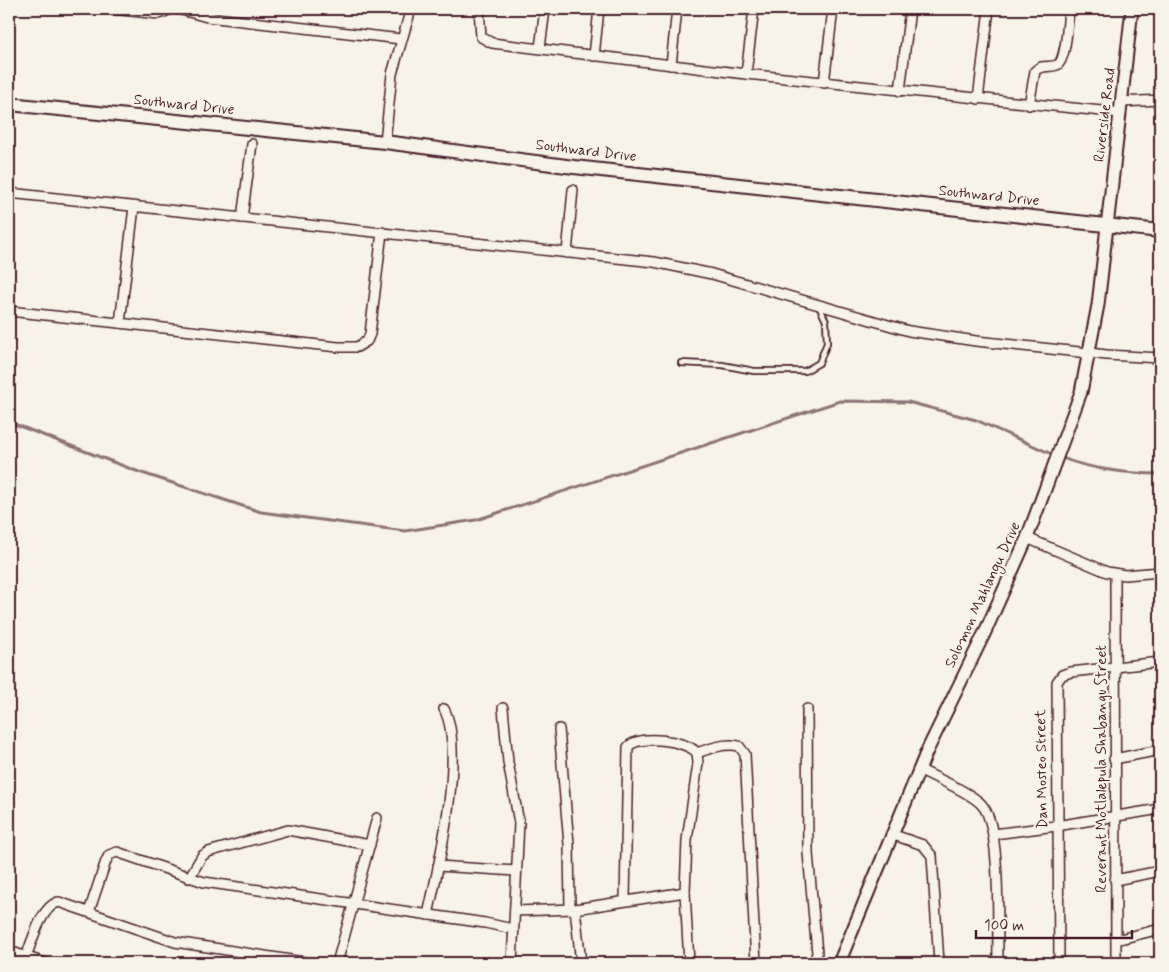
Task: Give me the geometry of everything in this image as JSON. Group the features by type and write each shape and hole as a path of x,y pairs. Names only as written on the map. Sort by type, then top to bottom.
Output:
{"main road":[{"name":"Southward Drive","path":"9,104 385,142 574,167 1160,231"}],"street":[{"path":"112,9 159,14 172,9"},
{"path":"178,9 207,17 401,39"},
{"path":"385,142 392,74 411,9"},
{"path":"479,9 479,33 485,41 594,56 1029,105 1121,107 1160,100"},
{"path":"540,48 545,9"},
{"path":"594,56 599,9"},
{"path":"671,65 677,9"},
{"path":"746,74 754,9"},
{"path":"824,83 833,9"},
{"path":"900,91 910,9"},
{"path":"978,99 989,9"},
{"path":"1029,105 1035,71 1041,66 1056,65 1062,59 1070,9"},
{"name":"Riverside Road","path":"1107,225 1132,9"},
{"path":"242,218 252,144"},
{"path":"567,253 573,190"},
{"path":"9,193 663,264 712,274 909,331 976,341 1130,357 1160,358"},
{"path":"120,323 134,206"},
{"name":"Solomon Mahlangu Drive","path":"839,963 919,769 1027,538 1063,445 1081,392 1090,353 1107,225"},
{"path":"9,312 338,347 362,345 370,334 382,232"},
{"path":"1027,538 1115,574 1160,572"},
{"name":"Reverant Motlalepula Shabangu Street","path":"1115,574 1116,963"},
{"name":"Dan Mosteo Street","path":"1059,963 1056,826 1057,682 1062,675 1071,672 1160,662"},
{"path":"503,708 508,762 518,823 512,963"},
{"path":"428,915 448,807 452,765 450,726 444,709"},
{"path":"807,709 808,853 817,953 814,963"},
{"path":"559,729 573,909 581,963"},
{"path":"625,901 628,747 634,741 663,741 685,744 697,753 698,763 688,822 685,892 689,963"},
{"path":"697,753 719,746 734,745 739,746 745,754 756,963"},
{"path":"1114,759 1160,750"},
{"path":"919,769 978,801 990,817 994,834 998,963"},
{"path":"994,834 1160,809"},
{"path":"338,963 377,818"},
{"path":"189,878 202,856 208,852 278,831 296,831 370,845"},
{"path":"891,834 923,845 932,856 939,963"},
{"path":"89,912 106,861 114,852 121,852 189,878 513,929"},
{"path":"438,866 516,871"},
{"path":"1115,880 1160,871"},
{"path":"515,911 573,909 685,892"},
{"path":"25,961 49,906 59,902 175,942 310,963"},
{"path":"1116,940 1160,929"},
{"path":"9,951 25,961 45,963"}],"lane":[{"path":"681,363 722,364 754,371 788,373 804,371 819,363 827,343 826,321 818,305"}],"waterway":[{"path":"9,422 139,472 261,512 405,531 476,520 840,401 908,402 976,420 1054,455"},
{"path":"1060,457 1083,465 1109,470 1160,474"}]}
